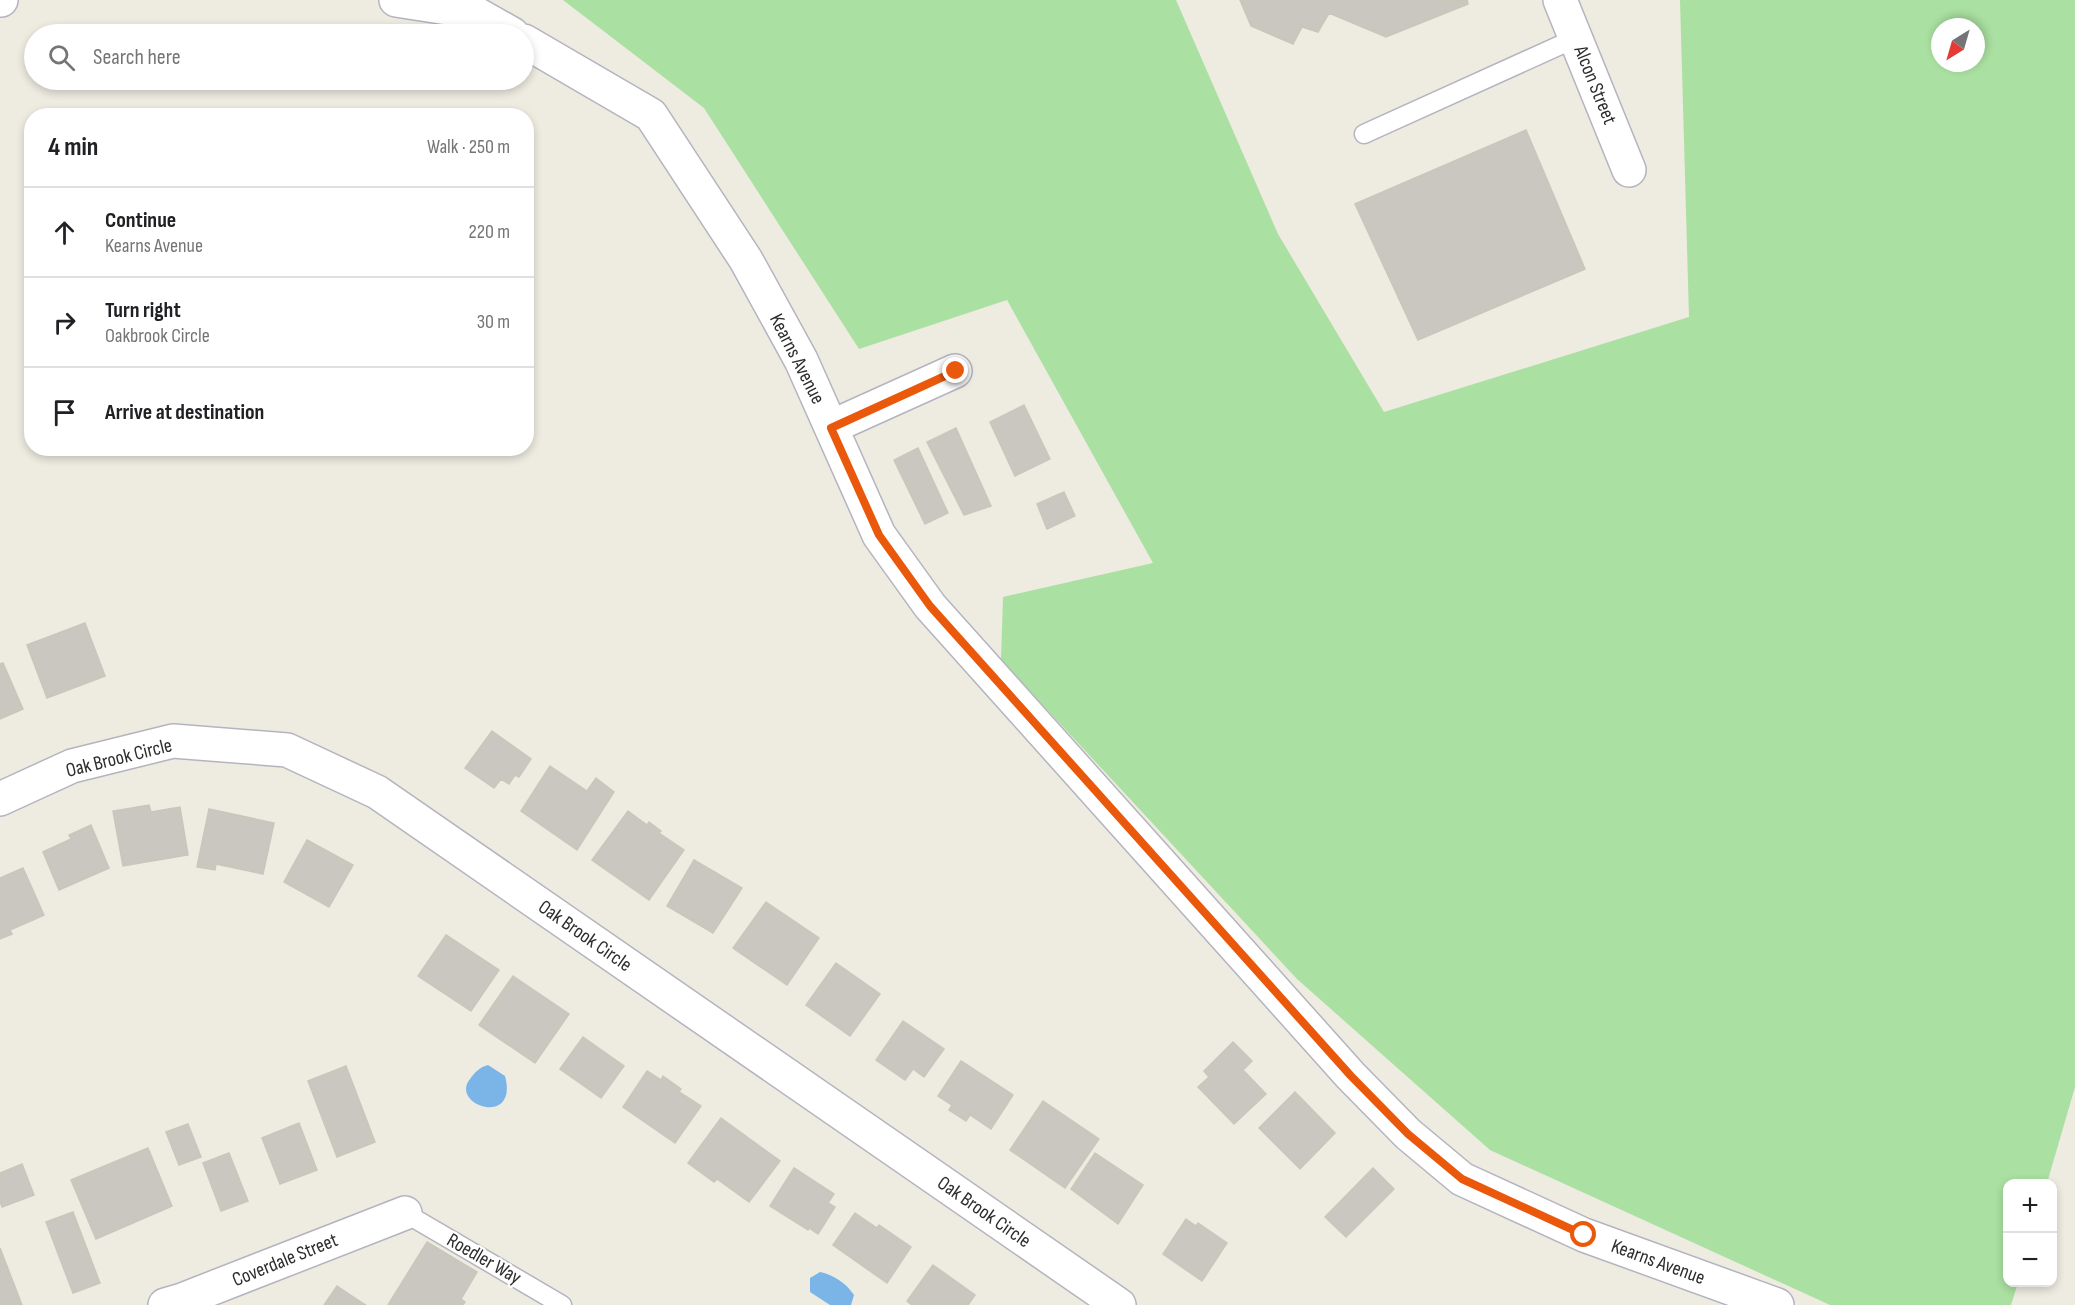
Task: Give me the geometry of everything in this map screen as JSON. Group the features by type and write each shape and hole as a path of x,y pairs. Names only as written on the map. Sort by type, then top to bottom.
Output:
{"street":[{"path":"396,0 473,12 494,24"},
{"name":"Alcon Street","path":"1560,0 1629,170"},
{"name":"Kearns Avenue","path":"534,47 651,116 746,260 801,360 879,535 930,606 1351,1076 1408,1134 1462,1179 1584,1235 1777,1305"},
{"path":"831,428 956,371"},
{"name":"Oak Brook Circle","path":"0,799 72,766 173,741 287,750 377,792 1119,1305"},
{"name":"Coverdale Street","path":"179,1303 405,1213"}],"lane":[{"path":"1364,134 1576,38"},
{"name":"Roedler Way","path":"405,1213 562,1305"}],"green space":[{"path":"563,0 1176,0 1278,234 1384,412 1689,317 1680,0 2075,0 2075,1087 2048,1179 2003,1179 2003,1287 2017,1287 2011,1305 1830,1305 1490,1150 1297,979 1001,660 1003,597 1153,563 1007,300 859,349 704,108"}],"water":[{"path":"488,1065 505,1076 507,1092 502,1102 495,1107 485,1107 476,1103 469,1097 466,1088 474,1074 480,1068"},
{"path":"820,1272 835,1277 847,1287 854,1295 851,1305 830,1305 810,1292 810,1278"}],"building":[{"path":"1240,0 1467,0 1468,4 1386,37 1329,13 1318,32 1302,27 1293,44 1251,26"},
{"path":"1526,130 1585,269 1418,340 1355,204"},
{"path":"1024,405 1050,459 1015,476 990,422"},
{"path":"956,428 991,506 964,515 927,442"},
{"path":"918,448 948,513 925,524 894,460"},
{"path":"1064,492 1075,516 1047,529 1037,504"},
{"path":"85,623 105,676 47,698 27,645"},
{"path":"3,663 23,709 0,719 0,664"},
{"path":"492,731 531,759 519,777 515,775 509,784 501,779 494,788 465,768"},
{"path":"550,766 587,791 596,778 614,792 577,850 521,811"},
{"path":"149,805 151,812 180,807 188,855 123,866 113,811"},
{"path":"209,809 274,823 263,874 216,864 215,870 197,867"},
{"path":"628,811 647,825 649,822 661,831 659,833 684,850 649,900 592,860"},
{"path":"91,825 109,868 59,890 43,852 71,839 69,835"},
{"path":"307,840 353,865 329,907 284,882"},
{"path":"694,860 742,888 713,933 667,906"},
{"path":"23,868 44,915 10,930 12,934 0,939 0,878"},
{"path":"766,902 819,938 787,985 733,948"},
{"path":"446,935 499,970 471,1011 418,976"},
{"path":"836,963 880,994 850,1036 806,1005"},
{"path":"513,976 569,1014 535,1063 479,1025"},
{"path":"903,1021 944,1049 924,1077 913,1069 905,1080 876,1060"},
{"path":"583,1037 624,1066 601,1098 560,1069"},
{"path":"1233,1042 1252,1061 1243,1070 1266,1094 1234,1124 1198,1087 1209,1077 1204,1071"},
{"path":"961,1061 1013,1095 991,1129 970,1115 966,1121 949,1110 952,1105 938,1096"},
{"path":"346,1066 375,1142 337,1157 308,1081"},
{"path":"647,1071 661,1080 663,1076 681,1089 679,1092 701,1106 675,1143 623,1107"},
{"path":"1295,1092 1335,1133 1300,1169 1259,1128"},
{"path":"1043,1101 1099,1139 1065,1188 1010,1150"},
{"path":"721,1118 780,1161 749,1202 717,1179 714,1182 688,1163"},
{"path":"299,1123 317,1170 280,1184 262,1138"},
{"path":"188,1124 201,1157 179,1165 166,1132"},
{"path":"148,1148 172,1206 96,1239 71,1180"},
{"path":"229,1153 248,1201 221,1211 203,1163"},
{"path":"1095,1153 1143,1185 1118,1224 1071,1189"},
{"path":"22,1164 34,1195 2,1207 0,1173"},
{"path":"794,1168 834,1194 828,1203 835,1207 818,1234 770,1206"},
{"path":"1373,1168 1394,1189 1346,1237 1325,1217"},
{"path":"73,1212 100,1283 73,1293 46,1222"},
{"path":"855,1213 877,1228 879,1225 911,1247 887,1283 833,1245"},
{"path":"1186,1219 1196,1226 1198,1223 1227,1243 1202,1281 1163,1254"},
{"path":"427,1242 477,1272 461,1299 465,1302 463,1305 388,1305"},
{"path":"0,1248 22,1305 0,1305"},
{"path":"933,1265 975,1295 968,1305 912,1305 907,1301"},
{"path":"337,1286 364,1304 366,1305 324,1305"}],"route":[{"path":"956,371 831,428 879,535 930,606 1351,1076 1408,1134 1462,1179 1584,1235"}]}
